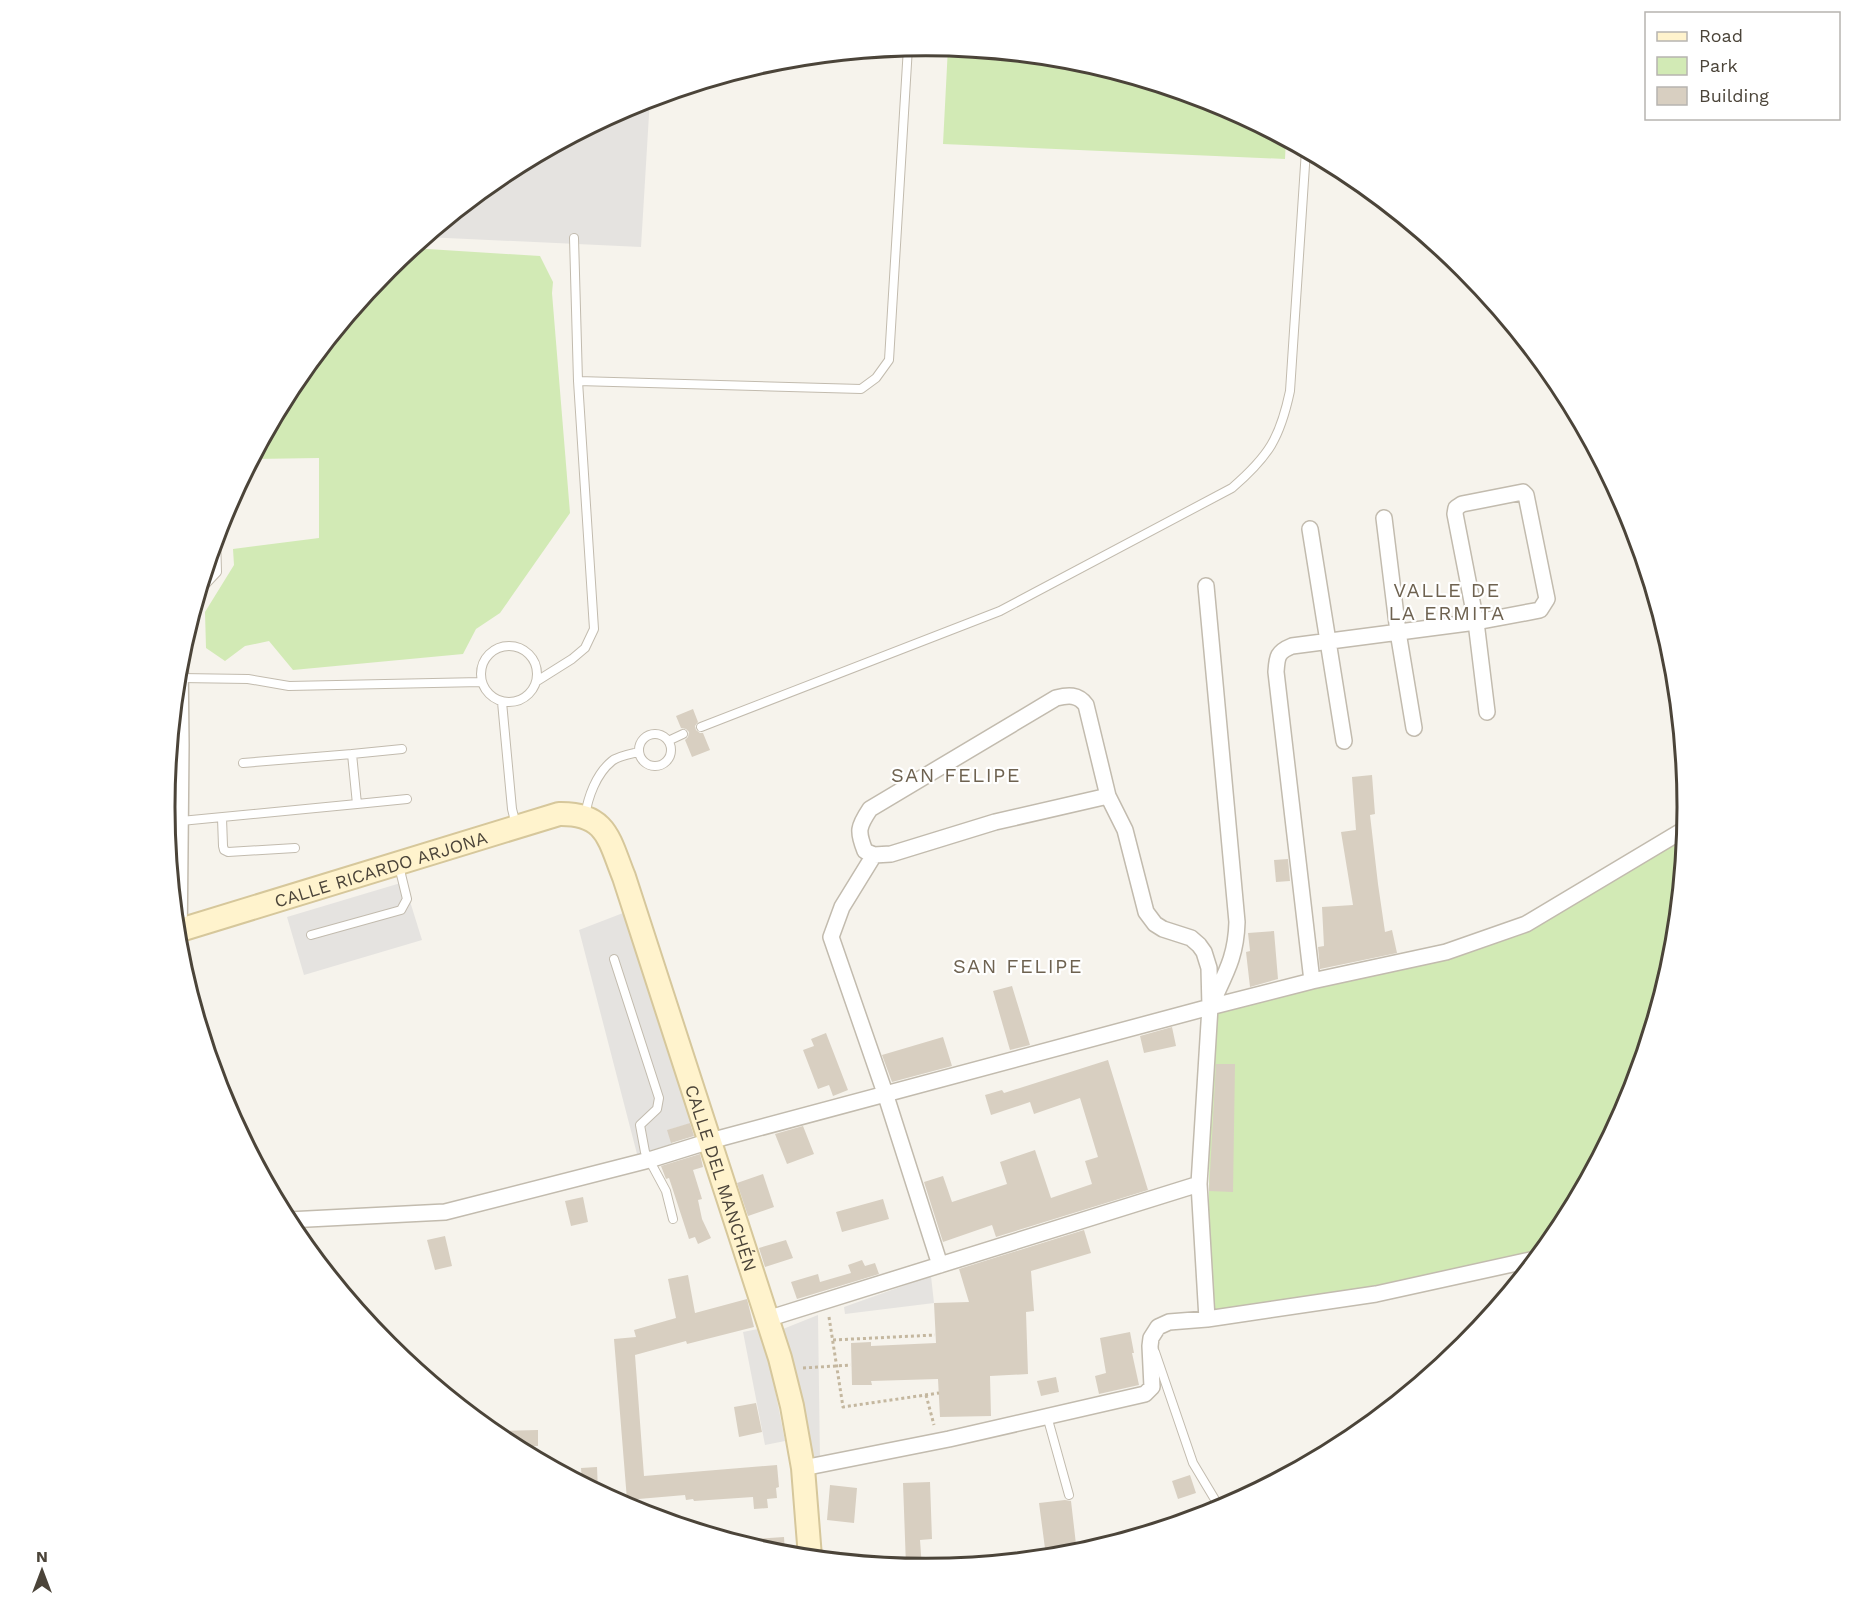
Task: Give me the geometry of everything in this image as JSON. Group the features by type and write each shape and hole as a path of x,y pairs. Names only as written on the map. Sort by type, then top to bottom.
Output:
{"street":[{"path":"1312,981 1276,672 1277,659 1282,650 1292,646 1476,622 1540,610 1547,599 1526,495 1523,492 1462,504 1456,508 1455,514 1476,622 1487,712"},
{"path":"1384,518 1398,632 1414,728"},
{"path":"1310,529 1344,741"},
{"path":"1206,586 1237,922 1234,954 1210,1007"},
{"path":"1107,796 995,822 891,854 874,855 865,851 858,835 862,822 870,810 1056,698 1070,695 1082,699 1086,705 1107,796 1125,830 1146,912 1155,924 1172,933 1191,938 1204,952 1209,968 1210,1007 1199,1184 1207,1319"},
{"path":"177,759 181,821 179,885"},
{"name":"CALLE RICARDO ARJONA","path":"186,934 399,863 559,814 585,817"},
{"name":"CALLE DEL MANCHÉN","path":"585,817 606,832 624,877 783,1370 803,1468 809,1548"},
{"path":"299,1219 445,1212 648,1160 885,1093 1210,1007 1312,981 1446,952 1526,924 1676,834"},
{"path":"874,855 842,907 831,936 885,1093 940,1265"},
{"path":"767,1319 1199,1184"},
{"path":"803,1468 938,1441 1138,1396 1150,1391 1153,1381 1150,1346 1154,1331 1163,1324 1376,1294 1524,1261"}],"lane":[{"path":"578,381 861,389 876,378 889,360 907,56"},
{"path":"700,727 1000,611 1232,488 1255,469 1272,446 1284,419 1290,391 1305,158"},
{"path":"537,681 536,666 528,653 516,646 501,646 488,654 481,667 481,682 489,695 502,702 517,702 530,694 537,681 585,648 594,629 578,381 574,238"},
{"path":"211,578 217,572 217,560"},
{"path":"186,678 248,679 289,686 481,682"},
{"path":"502,702 512,809 516,827"},
{"path":"649,734 659,734 668,741 671,747 670,756 664,764 655,767 646,764 640,758 638,748 649,734"},
{"path":"668,741 683,734"},
{"path":"243,764 402,749"},
{"path":"585,817 592,790 605,769 613,760 639,752"},
{"path":"352,754 357,804"},
{"path":"181,821 407,799"},
{"path":"222,818 223,846 228,852 295,848"},
{"path":"311,935 401,910 407,899 399,863"},
{"path":"614,959 659,1098 657,1109 640,1125 648,1160 666,1191 673,1219"},
{"path":"1150,1346 1158,1360 1193,1463 1215,1499"},
{"path":"1047,1416 1069,1495"}],"path":[{"path":"827,1300 843,1407 939,1393"},
{"path":"833,1340 935,1335"},
{"path":"783,1370 851,1365"},
{"path":"926,1395 938,1441"}],"green space":[{"path":"948,56 1024,62 1120,81 1167,95 1213,113 1286,147 1285,159 943,144"},
{"path":"424,249 540,256 553,282 552,293 570,513 500,613 476,629 463,654 293,670 269,641 245,646 225,661 206,648 205,612 234,565 233,549 319,538 319,458 260,459 302,389 330,349 361,311"},
{"path":"1676,838 1671,905 1663,953 1637,1048 1600,1139 1550,1224 1527,1257 1424,1280 1214,1315 1208,1276 1211,1009 1529,926"}],"shaded area":[{"path":"649,109 641,247 436,238 509,182 551,156 594,133"},
{"path":"404,882 422,940 304,975 287,917"},
{"path":"623,913 691,1123 668,1130 672,1144 637,1154 579,930"},
{"path":"931,1276 934,1303 845,1314 844,1307"},
{"path":"818,1315 820,1462 814,1463 783,1329"},
{"path":"763,1328 785,1441 765,1445 743,1332"}],"building":[{"path":"693,709 698,722 695,726 696,730 703,733 710,750 692,757 685,740 689,732 681,728 676,716"},
{"path":"1372,775 1375,814 1370,815 1378,884 1385,932 1392,930 1397,953 1320,969 1318,947 1324,946 1322,907 1353,905 1341,832 1356,830 1352,777"},
{"path":"1288,859 1290,881 1276,882 1274,860"},
{"path":"1274,931 1278,979 1250,987 1246,952 1250,951 1248,933"},
{"path":"1012,986 1030,1045 1010,1050 993,991"},
{"path":"1172,1027 1176,1046 1144,1053 1140,1036"},
{"path":"826,1033 848,1090 833,1096 829,1085 818,1089 803,1050 814,1046 811,1039"},
{"path":"943,1037 952,1066 892,1082 882,1055"},
{"path":"1108,1060 1148,1190 996,1237 992,1225 943,1242 924,1182 943,1176 952,1202 1007,1184 1000,1162 1035,1150 1051,1198 1092,1184 1085,1161 1098,1157 1080,1098 1034,1114 1030,1102 991,1115 985,1095 1002,1090 1004,1093"},
{"path":"1216,1064 1235,1064 1233,1192 1209,1191"},
{"path":"690,1123 694,1136 671,1143 667,1130"},
{"path":"803,1126 814,1154 787,1164 775,1134"},
{"path":"700,1154 703,1167 693,1170 702,1199 698,1200 702,1219 711,1238 698,1244 695,1237 689,1239 669,1178 666,1179 661,1166"},
{"path":"763,1174 774,1207 748,1216 737,1183"},
{"path":"583,1197 588,1222 571,1226 565,1201"},
{"path":"883,1199 889,1219 842,1232 836,1212"},
{"path":"1084,1230 1091,1253 1031,1271 1034,1311 1026,1312 1028,1374 990,1376 991,1416 940,1417 938,1379 871,1381 872,1385 852,1385 851,1343 871,1342 871,1346 936,1343 934,1303 969,1302 959,1269"},
{"path":"445,1236 452,1266 435,1270 427,1240"},
{"path":"786,1240 793,1258 765,1267 759,1248"},
{"path":"862,1260 865,1266 875,1263 879,1274 797,1299 791,1282 818,1274 820,1282 851,1273 848,1265"},
{"path":"688,1275 695,1313 747,1299 754,1327 687,1344 686,1341 635,1355 644,1476 777,1465 779,1487 776,1488 777,1498 767,1499 768,1508 754,1509 753,1497 694,1501 693,1499 686,1500 685,1495 637,1499 627,1494 614,1339 636,1337 634,1330 676,1318 668,1279"},
{"path":"1130,1332 1139,1385 1099,1394 1095,1376 1106,1373 1100,1338"},
{"path":"1056,1377 1059,1392 1041,1396 1037,1381"},
{"path":"756,1403 762,1432 739,1437 734,1407"},
{"path":"538,1430 538,1446 533,1446 509,1431"},
{"path":"597,1467 598,1482 581,1473 581,1468"},
{"path":"1190,1475 1196,1493 1178,1499 1172,1481"},
{"path":"930,1482 932,1539 920,1540 921,1558 906,1557 903,1483"},
{"path":"830,1485 857,1488 854,1523 827,1520"},
{"path":"1071,1501 1076,1542 1045,1548 1039,1503"},
{"path":"784,1537 784,1544 779,1543 760,1539"}],"district":[{"name":"VALLE DE LA ERMITA","path":"1447,602"},
{"name":"SAN FELIPE","path":"956,775"},
{"name":"SAN FELIPE","path":"1018,966"}]}
